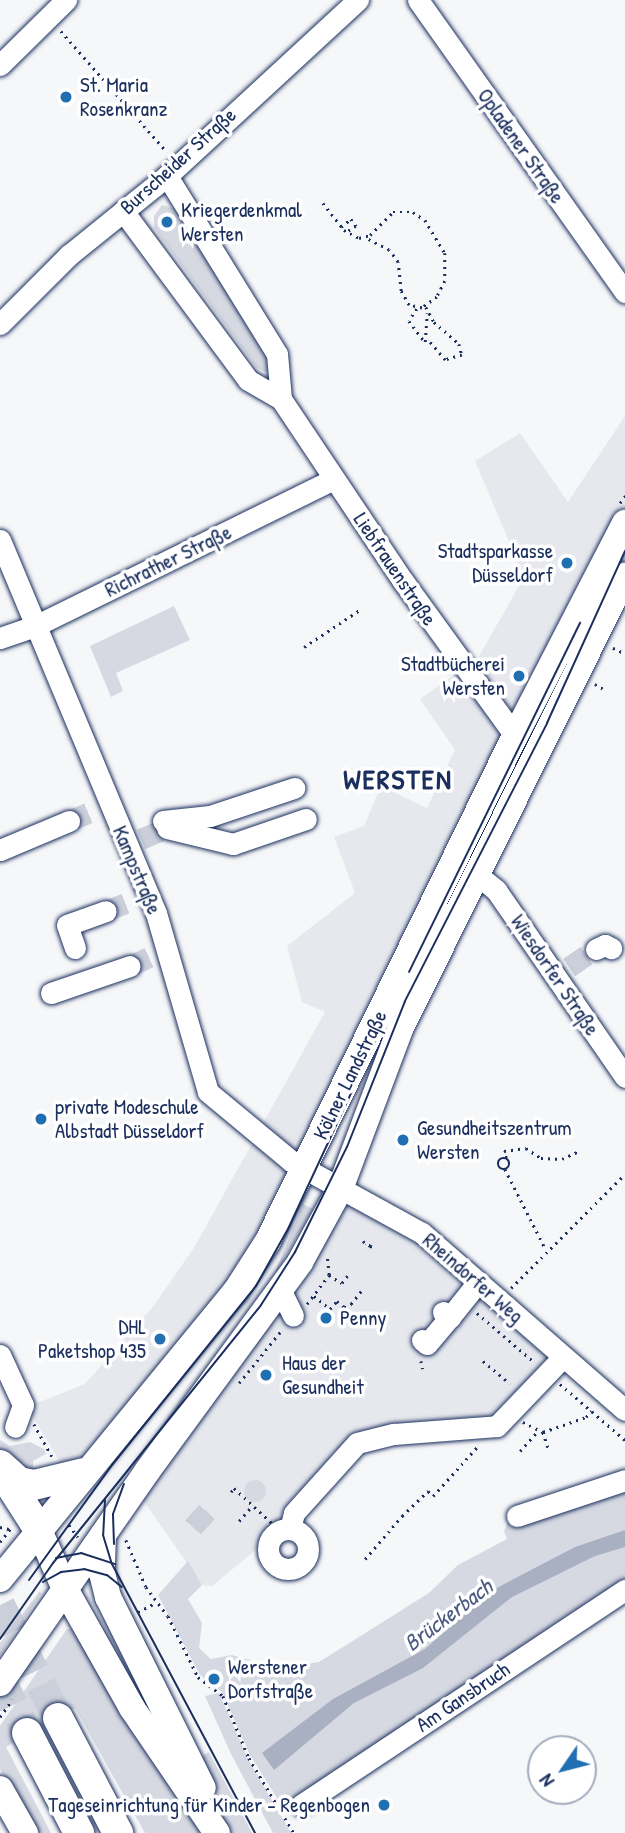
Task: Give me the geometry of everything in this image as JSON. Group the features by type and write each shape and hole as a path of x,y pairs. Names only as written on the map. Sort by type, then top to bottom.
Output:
{"highway":[{"path":"0,1467 19,1482 34,1485 71,1470"},
{"path":"0,1467 52,1525"},
{"path":"58,1718 118,1833"},
{"path":"27,1733 79,1833"}],"main road":[{"name":"Kölner Landstraße","path":"2,1679 102,1534 136,1500 287,1304 322,1179 370,1063 369,1037 515,736 625,523"},
{"name":"Kölner Landstraße","path":"0,1580 52,1525 71,1470 236,1292 322,1179 480,877 625,576"},
{"path":"480,877 473,861 477,844 528,743 526,732 515,736"},
{"path":"52,1525 65,1589 149,1736 218,1833"},
{"path":"102,1534 102,1573 108,1597 227,1833"},
{"name":"Kölner Landstraße","path":"0,1580 26,1571 45,1575 65,1589"},
{"path":"0,1788 25,1833"}],"street":[{"path":"2,59 51,18 66,0"},
{"name":"Burscheider Straße","path":"0,324 69,255 172,171 358,0"},
{"name":"Opladener Straße","path":"418,0 625,292"},
{"name":"Liebfrauenstraße","path":"172,171 277,354 281,399"},
{"name":"Liebfrauenstraße","path":"123,211 248,380 281,399 515,736"},
{"name":"Richrather Straße","path":"0,638 35,626 334,479"},
{"name":"Kampstraße","path":"0,540 103,807 132,838 140,898 162,952 208,1092 322,1179"},
{"path":"293,788 210,817 173,817 164,825 233,844 306,819"},
{"path":"0,850 69,821"},
{"name":"Wiesdorfer Straße","path":"480,877 496,890 562,972 625,1077"},
{"path":"75,948 67,925 106,911"},
{"path":"51,993 130,966"},
{"name":"Rheindorfer Weg","path":"322,1179 422,1233 625,1410"},
{"path":"422,1340 428,1344 446,1315 478,1282"},
{"path":"0,1355 23,1405 15,1427"},
{"path":"285,1530 297,1508 356,1443 394,1434 498,1426 564,1357"},
{"path":"517,1516 625,1480"},
{"name":"Am Gansbruch","path":"301,1805 625,1590"}],"path":[{"path":"51,18 172,171"},
{"path":"323,204 346,233 365,237 394,256 403,298 418,309"},
{"path":"365,237 388,215 401,211 419,215 433,228 443,244 445,281 426,307 418,309 409,321 445,360 462,355 459,344 428,313"},
{"path":"341,227 351,219 356,226 346,233"},
{"path":"426,307 428,340"},
{"path":"304,647 361,609"},
{"path":"505,1170 510,1165 504,1151 526,1147 541,1158 562,1159 581,1150"},
{"path":"506,1158 499,1165 505,1170 546,1249"},
{"path":"500,1301 546,1249 625,1174"},
{"path":"233,1390 287,1304 314,1296 329,1275 326,1252"},
{"path":"329,1275 342,1283 347,1276"},
{"path":"314,1296 330,1308 337,1301 344,1307 351,1304 362,1290"},
{"path":"484,1361 537,1432"},
{"path":"23,1405 71,1470"},
{"path":"520,1451 537,1432 579,1420 591,1410"},
{"path":"579,1420 581,1426"},
{"path":"365,1559 402,1516 428,1491 433,1496 478,1446 477,1429"},
{"path":"543,1432 549,1450"},
{"path":"231,1492 234,1488 285,1530"},
{"path":"239,1521 253,1506"},
{"path":"52,1525 102,1534 131,1557 198,1677 223,1696 249,1758 294,1833"},
{"path":"0,1527 9,1529 0,1542"},
{"path":"134,1614 155,1603"}],"shaded area":[{"path":"162,205 176,209 269,357 269,369 265,372 257,368 154,228 154,216"},
{"path":"625,416 625,513 316,1129 229,1286 79,1467 60,1462 27,1407 85,1384 155,1304 195,1246 325,1012 302,1002 287,946 355,893 334,837 364,826 381,786 427,808 455,750 420,699 478,658 524,577 475,461 520,433 568,502"},
{"path":"174,606 190,640 116,673 123,691 111,697 90,646"},
{"path":"346,1197 423,1240 561,1354 494,1425 355,1443 274,1535 212,1586 202,1585 139,1494"},
{"path":"303,1204 313,1209 277,1271 276,1270"},
{"path":"0,1440 10,1446 30,1442 44,1449 46,1454 33,1461 33,1478 0,1452"},
{"path":"625,1477 625,1584 566,1616 417,1723 284,1809 250,1755 222,1692 200,1675 158,1595 188,1561 202,1585 188,1599 202,1623 199,1648 211,1659 232,1655 279,1668 319,1662 429,1593 458,1565 507,1539 504,1531 510,1517"},
{"path":"255,1480 263,1483 266,1491 263,1499 255,1502 247,1499 244,1491 247,1483"},
{"path":"40,1591 41,1594 0,1655 0,1643"},
{"path":"67,1629 76,1629 215,1833 145,1833 75,1708 6,1747 51,1833 35,1833 0,1769 0,1726"},
{"path":"219,1693 248,1759 291,1833 273,1833 231,1754 205,1696"},
{"path":"209,1752 252,1833 231,1833 204,1784 202,1756"}],"water":[{"path":"625,1530 625,1547 595,1556 512,1597 423,1668 354,1703 274,1770 262,1753 333,1699 425,1649 491,1591 575,1547"}],"tunnel":[{"path":"69,821 95,810"},
{"path":"141,839 167,828"},
{"path":"106,911 131,901"},
{"path":"569,967 596,949"},
{"path":"130,966 154,955"},
{"path":"193,1527 213,1505"},
{"path":"0,1605 58,1718"},
{"path":"0,1678 27,1733"}],"tram line":[{"path":"0,1639 53,1563 261,1305 295,1252 347,1147 405,1001 547,723 625,551"},
{"path":"409,972 580,623"},
{"path":"29,1580 112,1465 256,1286 288,1229 387,1016"},
{"path":"114,1544 113,1514 124,1484"},
{"path":"105,1500 103,1535 112,1564 255,1833"},
{"path":"56,1558 81,1553 115,1564"},
{"path":"43,1582 61,1572 84,1569 107,1575 122,1587"}],"place":[{"name":"St. Maria Rosenkranz","path":"66,97"},
{"name":"Kriegerdenkmal Wersten","path":"167,222"},
{"name":"Stadtsparkasse Düsseldorf","path":"567,563"},
{"name":"Stadtbücherei Wersten","path":"519,676"},
{"name":"private Modeschule Albstadt Düsseldorf","path":"41,1119"},
{"name":"Gesundheitszentrum Wersten","path":"403,1140"},
{"name":"Penny","path":"326,1318"},
{"name":"DHL Paketshop 435","path":"160,1339"},
{"name":"Haus der Gesundheit","path":"266,1375"},
{"name":"Werstener Dorfstraße","path":"214,1679"},
{"name":"Tageseinrichtung für Kinder - Regenbogen","path":"384,1805"}],"district":[{"name":"WERSTEN","path":"398,779"}],"water label":[{"name":"Brückerbach","path":"448,1615"}]}
